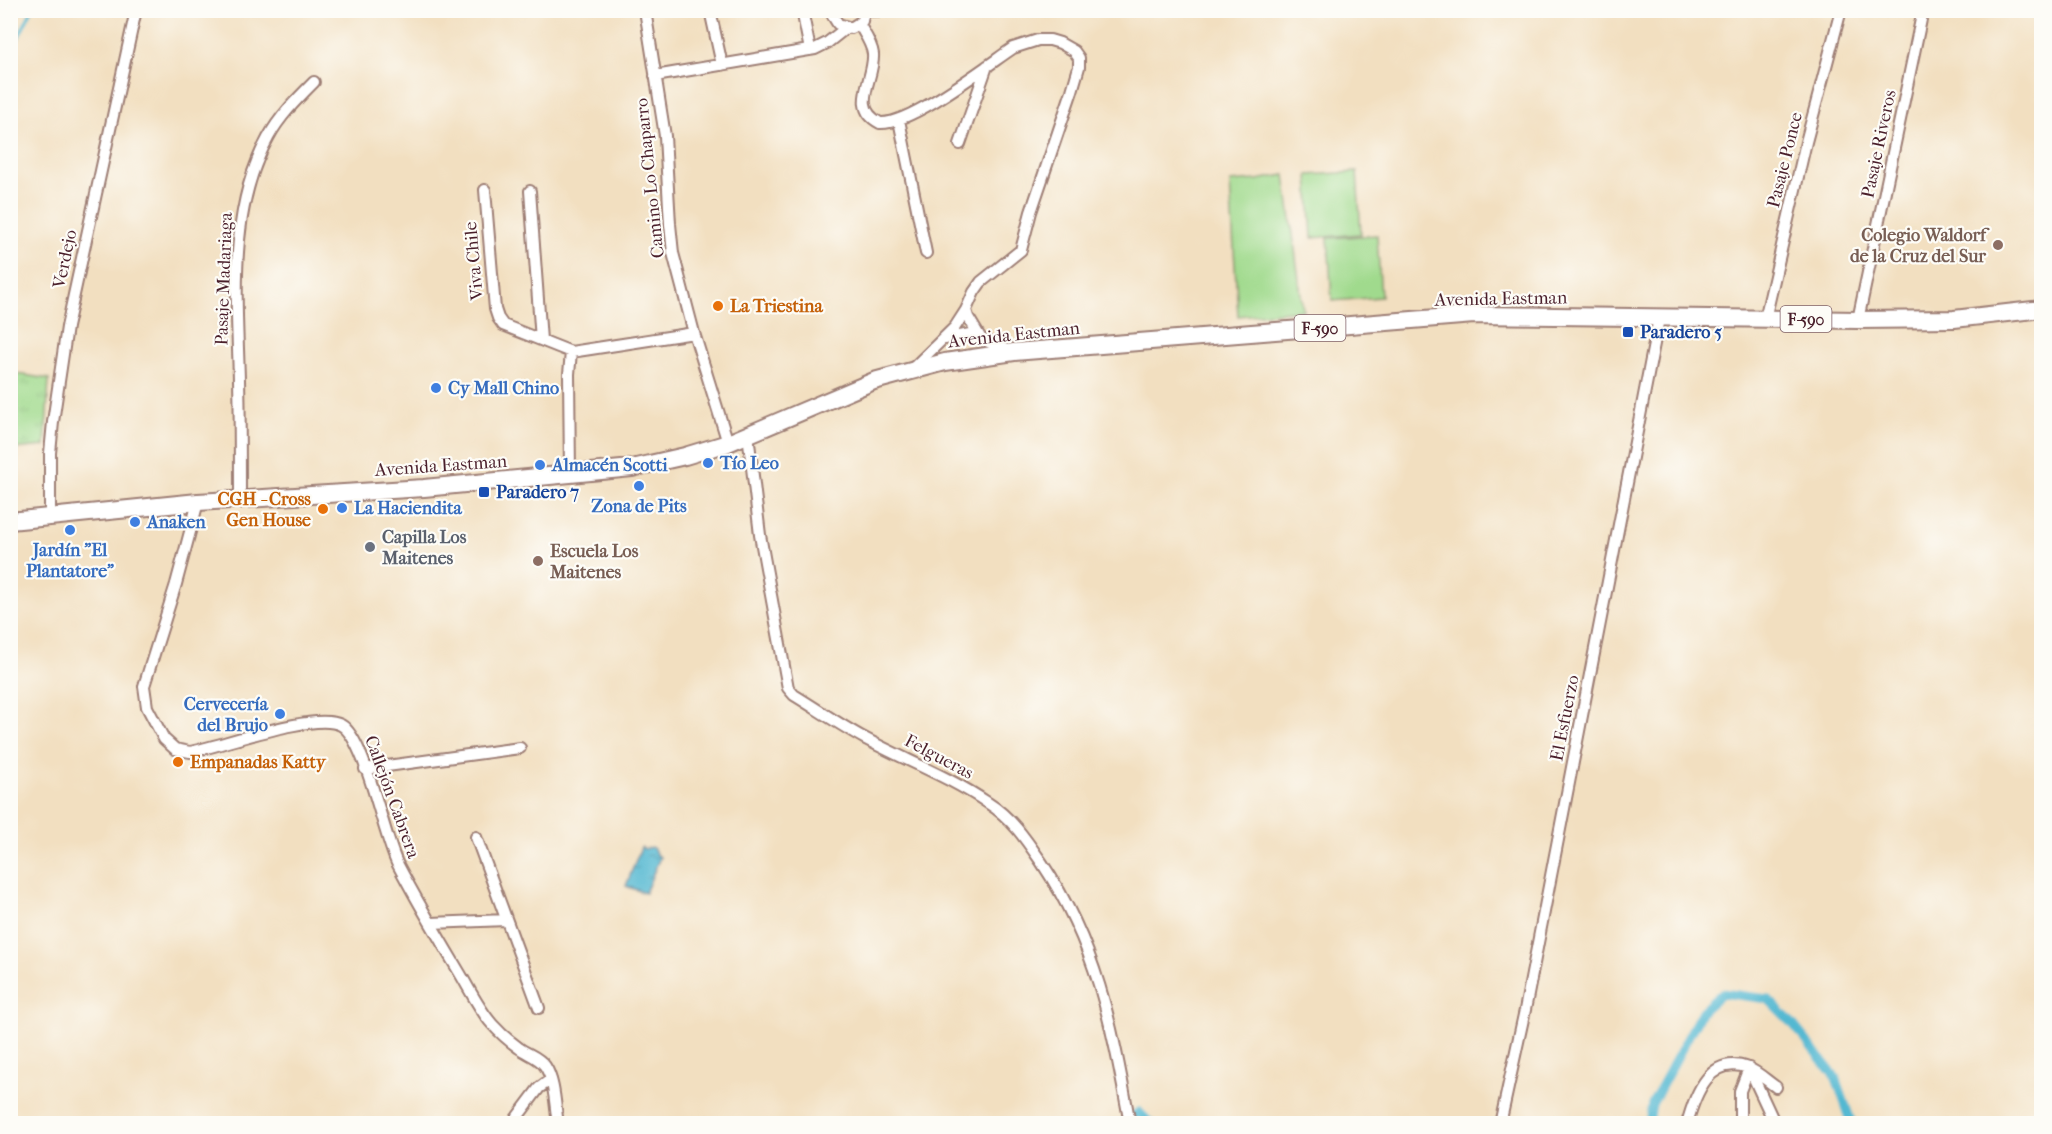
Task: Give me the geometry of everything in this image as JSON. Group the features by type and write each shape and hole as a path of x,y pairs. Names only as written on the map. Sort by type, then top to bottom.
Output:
{"main road":[{"name":"Avenida Eastman","path":"10,521 240,498 424,488 570,475 648,465 728,443 874,381 963,358 1014,352 1474,315 1954,319 2042,309"}],"street":[{"name":"Verdejo","path":"50,517 50,453 67,327 136,10"},
{"name":"Camino Lo Chaparro","path":"645,10 667,153 670,224 674,253 694,333 728,443"},
{"path":"710,10 722,65"},
{"path":"802,10 810,50"},
{"path":"833,10 835,20 841,27 846,28 859,24 864,11 898,10"},
{"name":"Pasaje Ponce","path":"1765,319 1806,142 1841,10"},
{"name":"Pasaje Riveros","path":"1858,320 1923,10"},
{"path":"859,24 873,54 864,100 873,119 880,123 899,120 913,114 1013,48 1038,40 1060,43 1074,51 1079,58 1077,77 1031,213 1021,250 981,282 956,327 911,370"},
{"path":"655,76 810,50 827,44 846,28"},
{"path":"960,144 987,66"},
{"name":"Pasaje Madariaga","path":"240,498 237,305 238,241 242,213 249,185 267,139 280,119 314,82"},
{"path":"899,120 926,253"},
{"name":"Viva Chile","path":"485,190 495,309 498,318 503,325 571,352"},
{"path":"530,191 541,340"},
{"path":"966,310 981,337"},
{"name":"El Esfuerzo","path":"1500,1124 1530,986 1659,318"},
{"path":"570,475 568,386 571,352 694,333"},
{"path":"942,340 970,334 981,337 1004,350 1014,352"},
{"name":"Felgueras","path":"748,434 760,535 788,688 794,695 864,738 990,803 1019,830 1059,890 1090,955 1112,1027 1129,1118"},
{"name":"Callejón Cabrera","path":"198,502 176,584 145,679 145,700 164,739 175,749 190,752 280,728 330,721 345,727 352,736 365,769 392,850 431,923 492,1024 513,1044 541,1061 546,1067 558,1124"},
{"path":"365,769 520,748"},
{"path":"476,837 539,1008"},
{"path":"431,923 506,920"},
{"path":"1687,1124 1697,1095 1708,1077 1717,1068 1731,1065 1749,1068 1776,1087"},
{"path":"1740,1124 1740,1091 1749,1068"},
{"path":"1749,1068 1775,1124"},
{"path":"512,1124 539,1088 550,1080"}],"green space":[{"path":"1357,172 1361,234 1312,238 1308,175"},
{"path":"1285,175 1303,310 1238,316 1230,182"},
{"path":"1377,235 1381,297 1332,301 1328,238"},
{"path":"10,373 49,379 45,446 14,449 11,445"}],"water":[{"path":"641,847 645,849 651,847 660,857 645,893 626,886"}],"waterway":[{"path":"10,54 32,10"},
{"path":"1649,1124 1652,1104 1702,1011 1722,993 1768,999 1793,1024 1836,1078 1852,1124"},
{"path":"1121,1124 1139,1112 1151,1124"},
{"path":"2035,1124 2042,1119"}],"place":[{"name":"Colegio Waldorf de la Cruz del Sur","path":"1998,245"},
{"name":"La Triestina","path":"718,306"},
{"name":"Paradero 5","path":"1628,332"},
{"name":"Cy Mall Chino","path":"436,388"},
{"name":"Tío Leo","path":"708,463"},
{"name":"Almacén Scotti","path":"540,465"},
{"name":"Zona de Pits","path":"639,486"},
{"name":"Paradero 7","path":"484,492"},
{"name":"La Haciendita","path":"342,508"},
{"name":"CGH - Cross Gen House","path":"323,509"},
{"name":"Anaken","path":"135,522"},
{"name":"Jardín \"El Plantatore\"","path":"70,530"},
{"name":"Capilla Los Maitenes","path":"370,547"},
{"name":"Escuela Los Maitenes","path":"538,561"},
{"name":"Cervecería del Brujo","path":"280,714"},
{"name":"Empanadas Katty","path":"178,762"}]}
